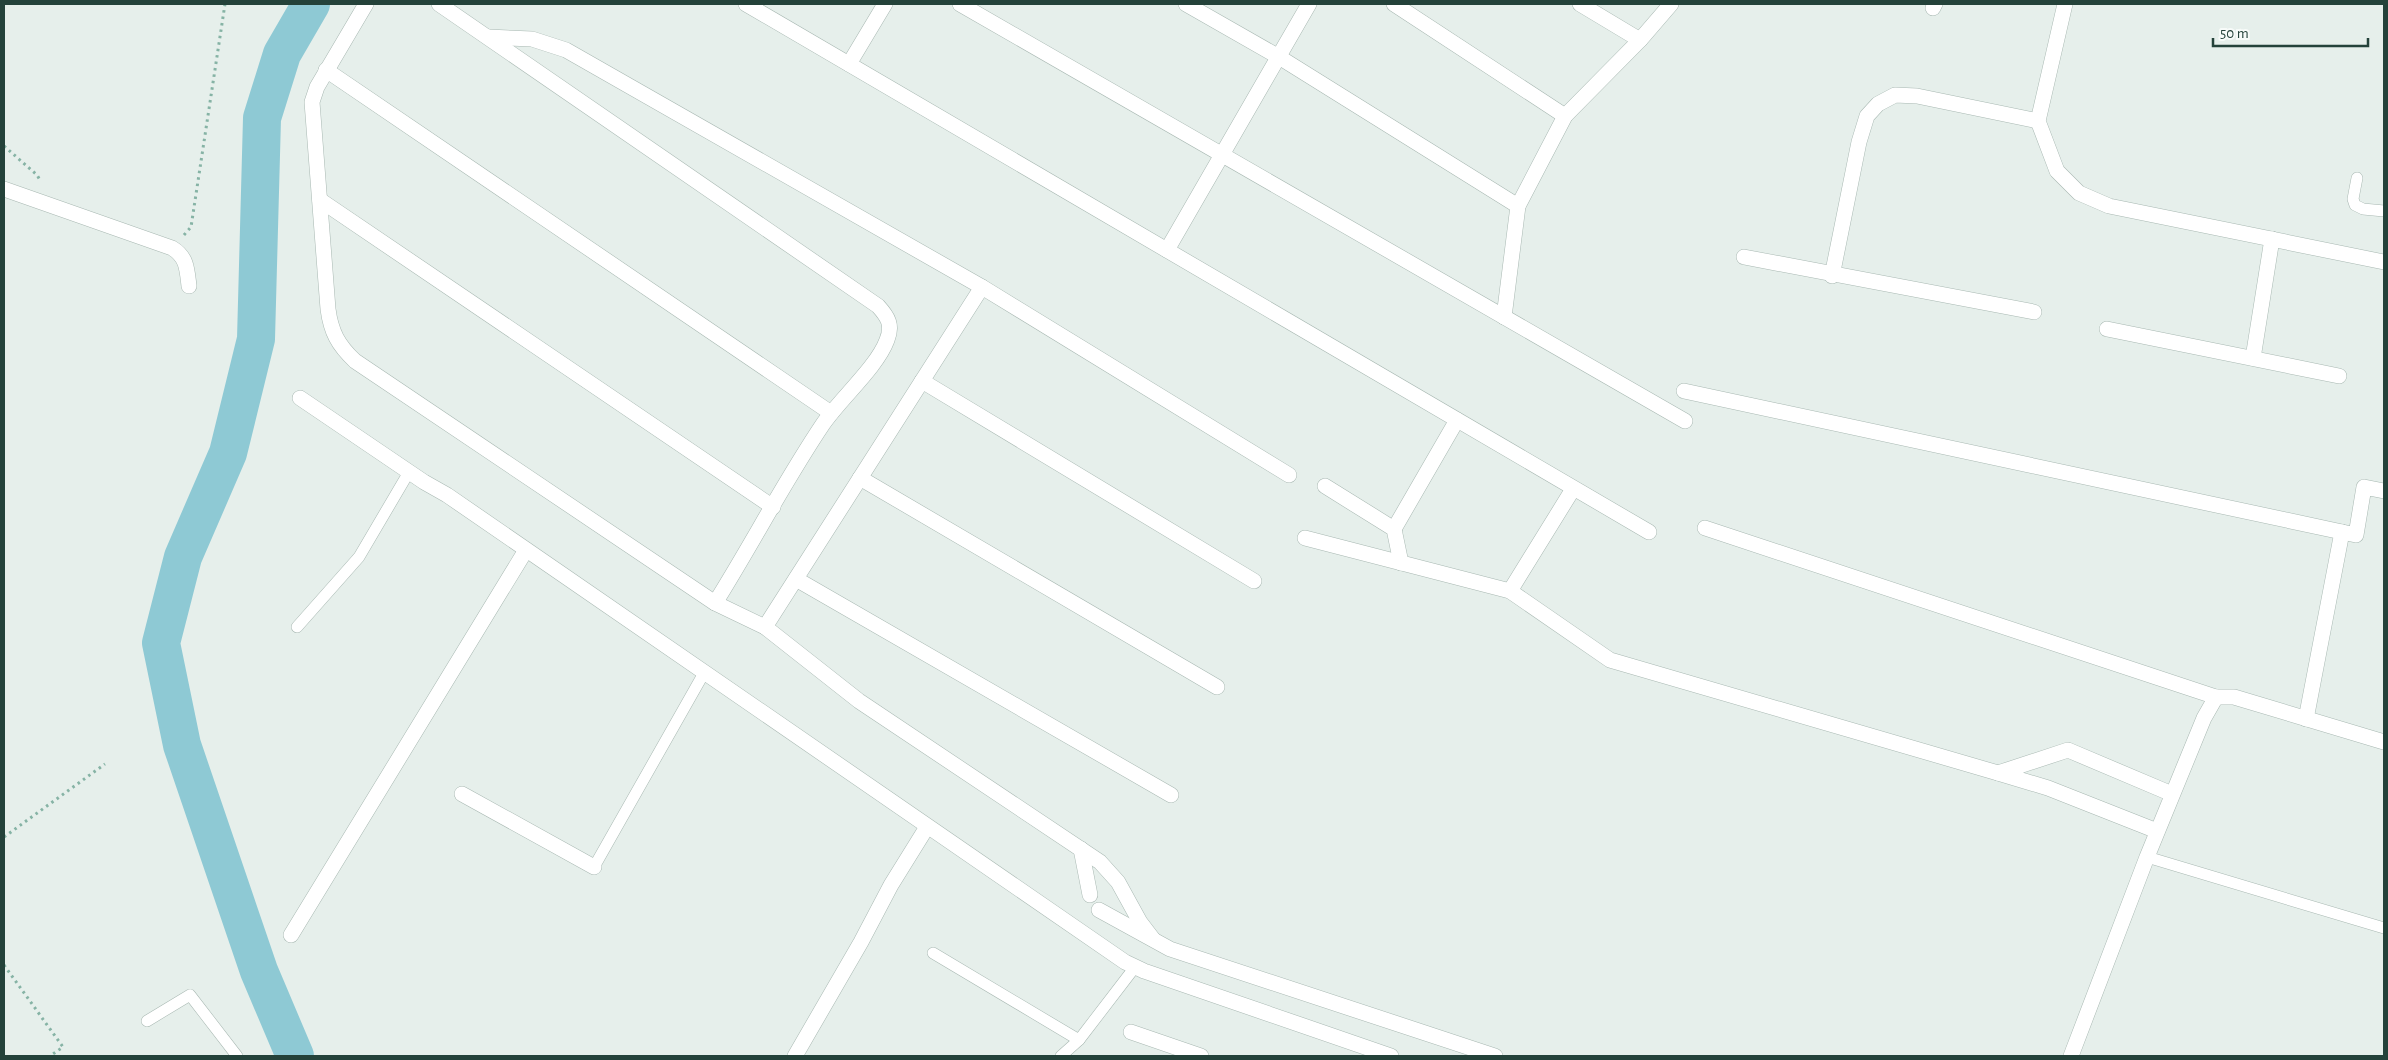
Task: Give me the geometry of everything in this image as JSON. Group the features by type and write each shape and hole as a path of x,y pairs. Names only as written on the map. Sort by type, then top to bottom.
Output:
{"street":[{"path":"366,4 326,70 312,102 331,328 341,348 355,361 715,603 765,627 859,701 1100,862 1118,882 1140,922 1153,939"},
{"path":"438,4 878,306 889,317 890,330 882,352 831,413 801,457 715,603"},
{"path":"849,64 885,4"},
{"path":"960,4 1221,156 1685,421"},
{"path":"1186,4 1279,57 1518,206"},
{"path":"1167,250 1310,4"},
{"path":"1394,4 1565,116"},
{"path":"1580,4 1640,40"},
{"path":"1504,317 1518,206 1565,116 1640,40 1671,4"},
{"path":"2065,4 2038,121 2057,171 2078,193 2109,206 2384,262"},
{"path":"753,5 849,64 1649,532"},
{"path":"488,38 532,39 566,50 982,287 1289,475"},
{"path":"326,70 831,413"},
{"path":"1832,276 1862,133 1867,116 1878,104 1895,95 1917,96 2038,121"},
{"path":"4,189 172,248 181,253 186,262 189,286"},
{"path":"320,200 773,507"},
{"path":"2253,358 2272,239"},
{"path":"1744,258 1832,276 2034,312"},
{"path":"765,627 982,287"},
{"path":"2107,329 2340,376"},
{"path":"922,381 1254,581"},
{"path":"1684,391 2356,535 2364,487 2384,491"},
{"path":"300,398 526,550 927,827 1135,967 1391,1056"},
{"path":"1401,563 1394,529 1457,420"},
{"path":"860,478 1217,687"},
{"path":"1325,486 1394,529"},
{"path":"1510,591 1573,488"},
{"path":"1705,528 2216,696 2234,697 2384,742"},
{"path":"2306,718 2342,532"},
{"path":"1305,538 1510,591 1610,660 2048,788 2157,832"},
{"path":"291,935 526,550"},
{"path":"796,579 1171,795"},
{"path":"2071,1056 2172,794 2204,718 2216,696"},
{"path":"1998,773 2068,750 2172,794"},
{"path":"462,794 594,867"},
{"path":"795,1056 862,942 891,885 927,827"},
{"path":"1081,849 1090,895"},
{"path":"1099,910 1170,949 1495,1056"},
{"path":"1131,1032 1201,1056"}],"lane":[{"path":"2358,178 2353,199 2355,205 2363,209 2384,211"},
{"path":"297,628 359,556 409,472"},
{"path":"594,867 704,673"},
{"path":"2147,857 2384,928"},
{"path":"933,953 1079,1040"},
{"path":"1061,1056 1079,1040 1135,967"},
{"path":"147,1020 190,995 237,1056"}],"path":[{"path":"172,248 191,228 225,4"},
{"path":"4,146 37,175 52,206"},
{"path":"4,837 105,764"},
{"path":"4,965 64,1047 50,1056"}],"waterway":[{"path":"295,1056 259,971 182,745 161,643 183,557 228,453 256,339 262,118 282,54 311,4"}]}
